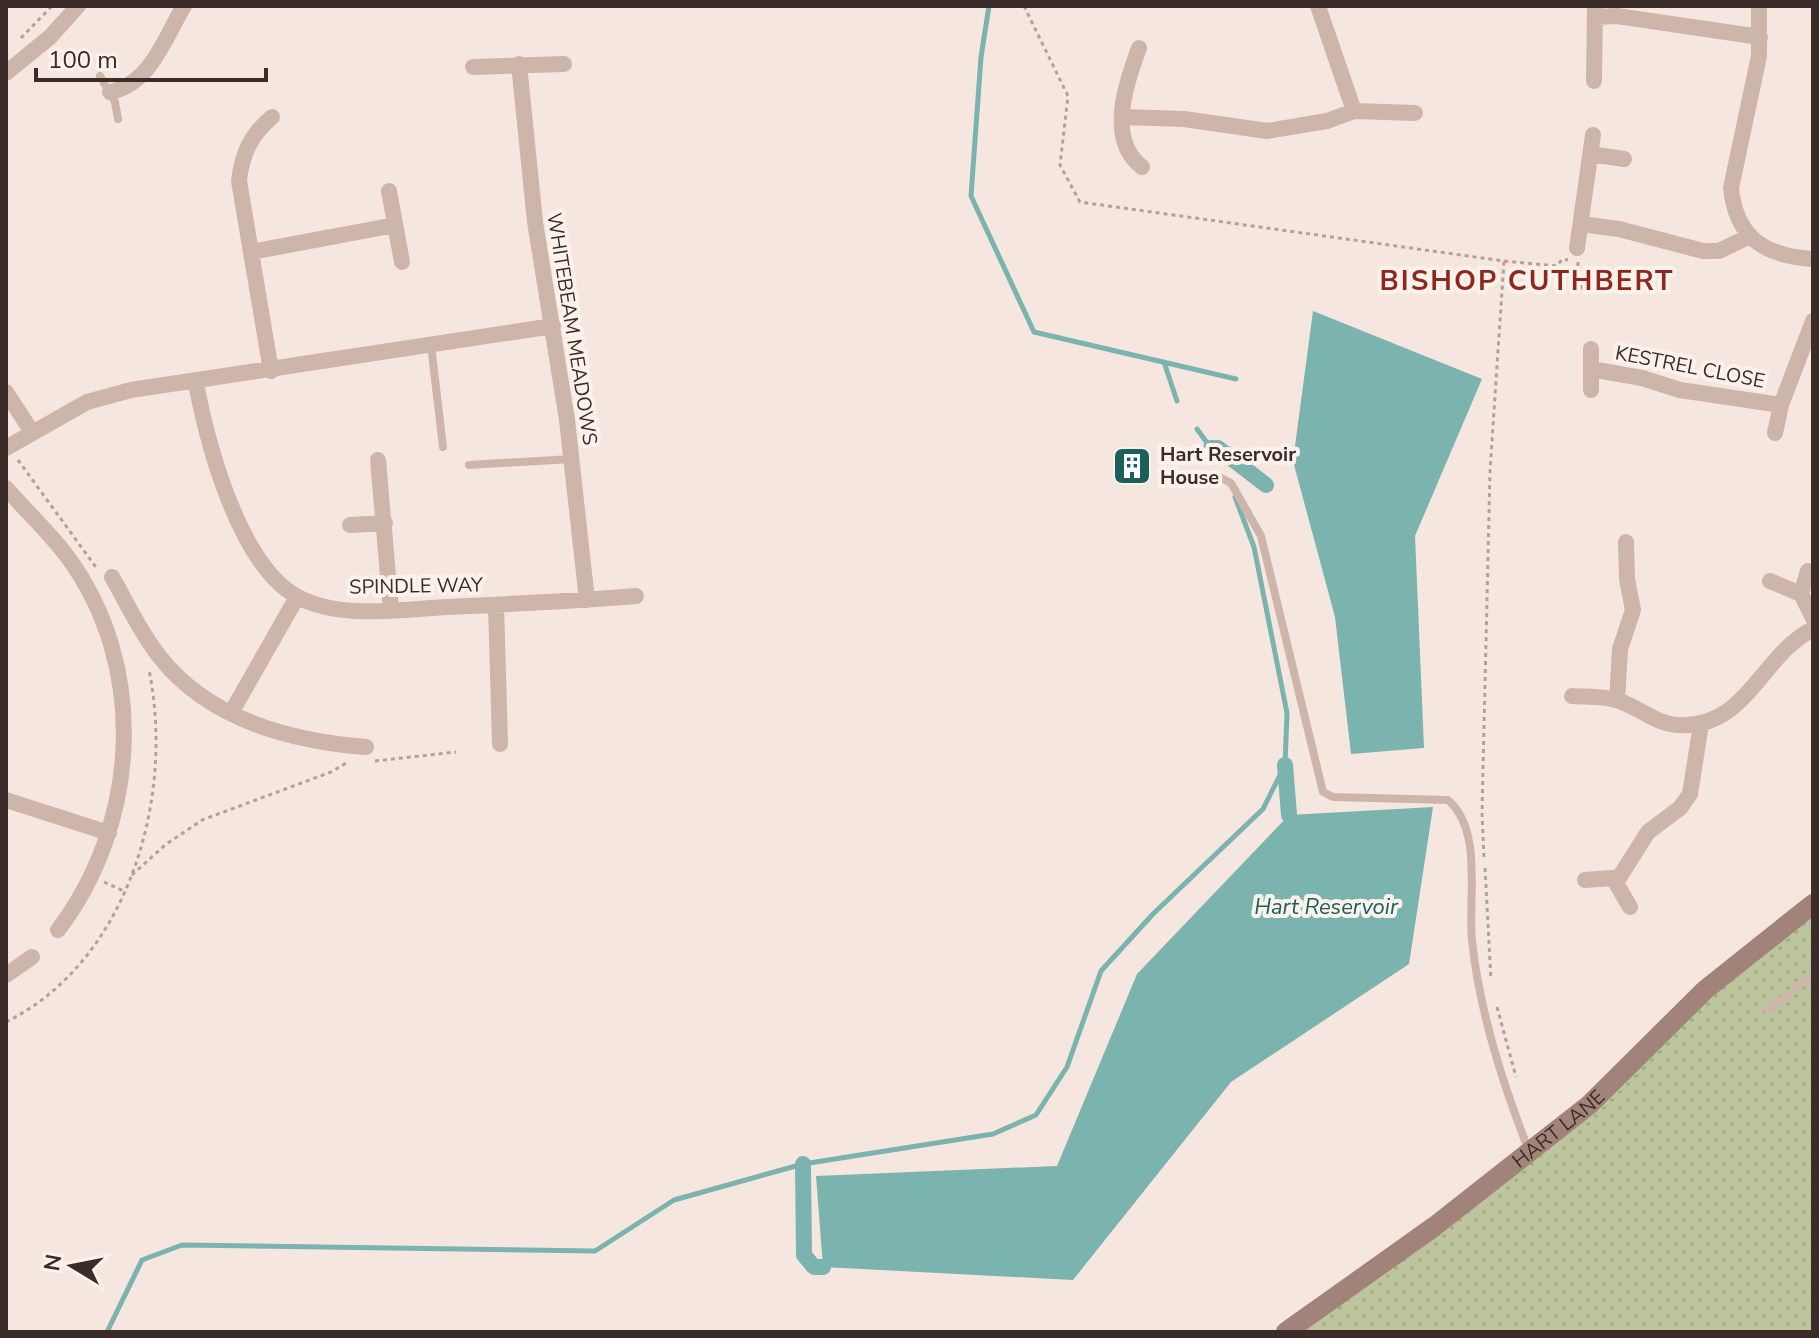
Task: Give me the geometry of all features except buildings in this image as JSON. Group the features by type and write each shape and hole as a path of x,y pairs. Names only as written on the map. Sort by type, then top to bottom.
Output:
{"street":[{"path":"6,73 50,37 78,6"},
{"path":"110,92 128,85 151,63 184,6"},
{"path":"1318,6 1354,111"},
{"path":"1759,6 1759,56 1731,188 1738,223 1748,237 1761,245 1813,259"},
{"path":"1594,81 1595,11 1760,37"},
{"path":"1139,48 1124,89 1123,117 1127,150 1142,167"},
{"name":"WHITEBEAM MEADOWS","path":"519,64 535,222 572,459 587,600"},
{"path":"473,67 564,64"},
{"path":"1123,117 1184,119 1267,131 1327,121 1354,111 1415,113"},
{"path":"271,371 239,181 241,165 257,130 272,117"},
{"path":"1577,248 1593,135"},
{"path":"1591,154 1624,159"},
{"path":"389,191 402,262"},
{"path":"1581,224 1619,229 1703,251 1719,251 1748,237"},
{"path":"251,252 395,225"},
{"name":"KESTREL CLOSE","path":"1775,433 1781,405 1810,340 1813,321"},
{"path":"6,448 87,402 131,390 196,383 553,326"},
{"name":"KESTREL CLOSE","path":"1591,349 1591,390"},
{"name":"KESTREL CLOSE","path":"1591,369 1642,378 1680,390 1781,405"},
{"path":"196,383 207,441 224,493 263,560 278,581 297,597 231,713"},
{"path":"6,392 32,432"},
{"path":"378,460 391,610"},
{"path":"6,488 67,557 96,606 110,640 125,716 118,799 109,833 93,877 58,930"},
{"path":"350,525 385,523"},
{"path":"1617,700 1620,649 1633,610 1627,579 1626,542"},
{"path":"1801,594 1808,571"},
{"path":"112,577 160,657 182,679 231,713 268,730 365,754"},
{"path":"1770,581 1801,594 1813,618"},
{"name":"SPINDLE WAY","path":"297,597 359,611 636,596"},
{"path":"496,605 500,744"},
{"path":"1572,696 1617,700 1674,725 1701,724 1726,714 1744,701 1782,650 1813,629"},
{"path":"1617,881 1648,832 1680,808 1690,794 1701,724"},
{"path":"6,800 109,833"},
{"path":"1585,880 1617,881"},
{"path":"1617,881 1630,907"},
{"name":"HART LANE","path":"1286,1332 1435,1226 1589,1105 1705,990 1813,904"},
{"path":"6,975 32,957"}],"lane":[{"path":"100,76 110,92 118,119"},
{"path":"431,345 443,447"},
{"path":"469,465 572,459"},
{"path":"1190,476 1219,477 1231,483 1261,536 1323,792 1333,797 1448,800 1458,808 1469,847 1472,940 1484,1003 1509,1102 1529,1152"},
{"path":"1767,1010 1813,976"}],"path":[{"path":"14,46 52,6"},
{"path":"1024,6 1068,96 1060,165 1080,202 1504,261 1556,266 1563,259 1578,261 1578,282 1583,289"},
{"path":"1492,988 1482,813 1490,471 1504,261"},
{"path":"6,1022 37,1003 70,976 96,944 126,892 150,802 156,751 148,668"},
{"path":"365,754 456,752"},
{"path":"132,875 165,845 202,820 331,772 348,762"},
{"path":"93,877 126,892"},
{"path":"1496,1003 1517,1078"}],"green space":[{"path":"1813,904 1813,1332 1286,1332 1435,1226"}],"water":[{"path":"1313,311 1482,379 1415,536 1424,748 1351,754 1335,617 1293,461"},
{"name":"Hart Reservoir","path":"1433,807 1409,964 1231,1082 1073,1280 823,1267 816,1176 1057,1166 1137,974 1289,815"}],"waterway":[{"path":"989,6 981,57 971,196 1034,332 1236,379"},
{"path":"1164,362 1177,401"},
{"path":"1197,429 1216,455"},
{"path":"1211,448 1218,448 1266,485"},
{"path":"107,1332 142,1260 182,1245 595,1251 674,1200 803,1164 993,1134 1036,1115 1067,1067 1101,971 1153,914 1263,809 1285,765 1287,713 1254,547 1235,497"},
{"path":"1285,765 1289,815"},
{"path":"803,1164 804,1255 814,1267 823,1267"}],"place":[{"name":"Hart Reservoir House","path":"1132,466"}],"district":[{"name":"BISHOP CUTHBERT","path":"1527,281"}]}
